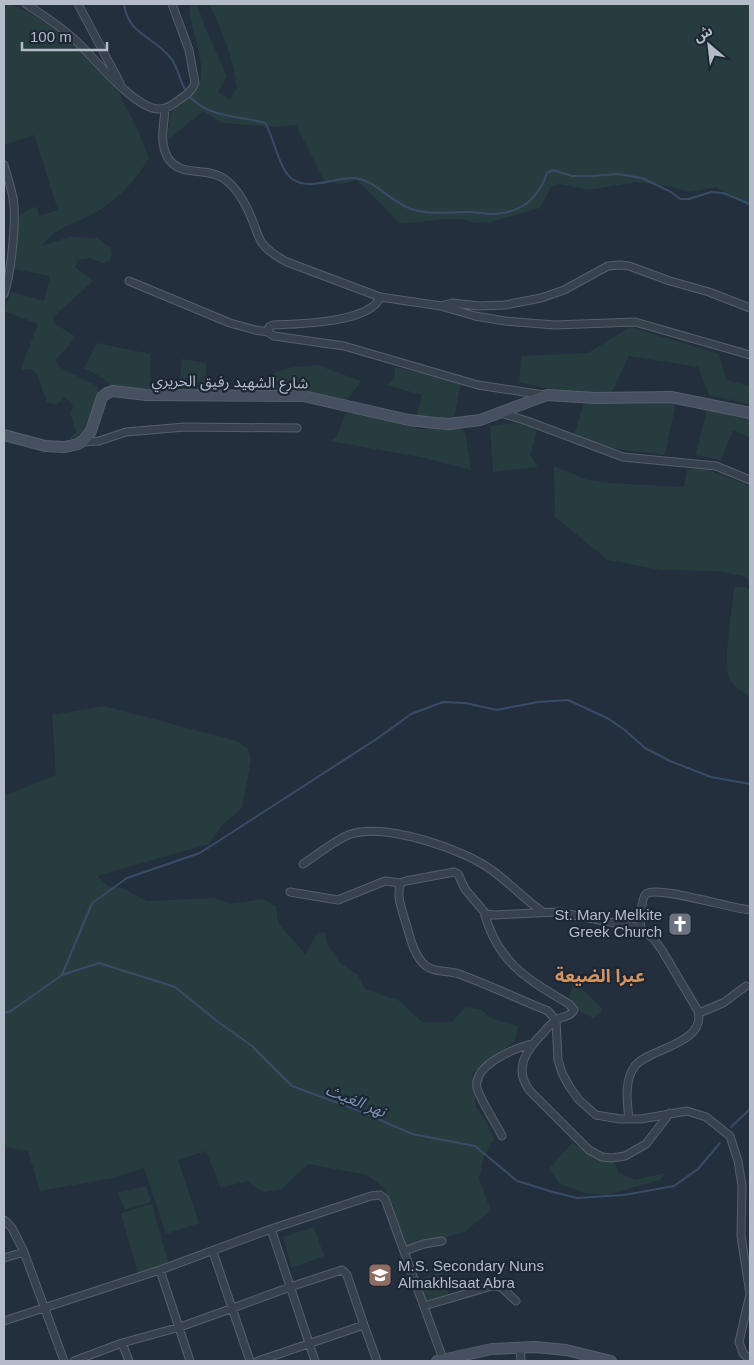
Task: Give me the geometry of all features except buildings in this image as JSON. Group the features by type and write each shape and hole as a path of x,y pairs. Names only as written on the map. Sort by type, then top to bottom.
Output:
{"street":[{"path":"26,4 70,35 133,97 157,109 169,107 192,90 195,83 189,50 172,4"},
{"path":"78,4 123,88"},
{"path":"169,107 163,145 171,162 185,170 216,174 230,184 246,206 260,240 270,252 287,262 380,297 441,306 476,316 521,323 570,325 635,322 750,355"},
{"path":"4,164 12,190 14,208 9,275 4,294"},
{"path":"441,306 448,303 479,306 505,305 541,298 564,290 608,266 621,265 630,266 670,281 709,292 750,308"},
{"path":"129,281 230,322 268,332 274,336 344,346 478,384 547,395"},
{"path":"268,332 269,327 273,325 313,322 352,315 375,305 380,297"},
{"name":"شارع الشهيد رفيق الحريري","path":"82,442 90,431 102,397 110,391 146,395 303,396 435,424 469,422 501,413 547,395 596,398 671,397 750,413"},
{"path":"501,413 623,457 716,466 750,480"},
{"path":"4,435 33,443 70,446 82,442 99,441 126,432 177,427 297,428"},
{"path":"303,864 351,834 375,831 395,833 438,845 487,867 525,899 544,912"},
{"path":"290,892 338,900 385,881 402,884 421,878 451,872 456,873 484,912 488,928 502,954 527,978 569,1004 574,1010 569,1016 556,1020 534,1042 526,1055 522,1070 525,1084 589,1150 602,1157 625,1156 646,1144 670,1114"},
{"path":"402,884 399,890 401,906 417,954 426,966 441,971 457,973 554,1015 556,1020 558,1060 562,1073 579,1100 596,1115 609,1118 641,1119 687,1111 706,1118 728,1134 738,1160 742,1186 741,1236 750,1294 739,1342 743,1353 750,1360"},
{"path":"640,928 643,899 646,894 653,892 683,896 750,910"},
{"path":"484,912 494,915 558,912 640,928 654,938 671,963 699,1013 697,1024 691,1033 673,1047 644,1058 635,1065 627,1088 629,1119"},
{"path":"699,1013 722,1002 746,986"},
{"path":"502,1136 478,1092 477,1080 484,1069 494,1060 534,1042"},
{"path":"4,1321 213,1252 271,1229 371,1196 380,1195 385,1199 404,1251 424,1306 440,1360 492,1348 550,1347 611,1361"},
{"path":"4,1220 12,1228 24,1252 64,1361"},
{"path":"271,1229 315,1361"},
{"path":"404,1251 424,1244 442,1241"},
{"path":"4,1258 24,1252"},
{"path":"213,1252 250,1361"},
{"path":"160,1270 190,1361"},
{"path":"74,1361 122,1343 180,1327 342,1270 350,1282 377,1361"},
{"path":"424,1306 492,1286 501,1287 516,1301"},
{"path":"258,1361 364,1325"},
{"path":"122,1343 129,1361"},
{"path":"520,1348 521,1361"}],"green space":[{"path":"4,4 30,13 46,24 78,49 105,75 119,93 149,158 133,181 113,200 98,211 60,229 47,239 42,246 69,237 97,238 111,248 112,255 110,260 103,263 89,258 78,260 75,267 93,281 53,317 54,323 76,337 56,360 59,367 99,387 89,426 85,433 72,441 69,438 76,432 70,413 73,406 65,397 56,405 47,402 36,372 21,368 38,324 4,311 11,292 44,301 50,276 14,269 19,218 34,207 37,207 39,216 58,210 34,135 4,145"},
{"path":"189,4 197,4 227,77 218,92 230,100 235,90 237,90 231,57 209,4 750,4 750,207 715,187 690,192 668,186 636,182 590,190 560,184 551,187 540,208 491,222 475,223 462,219 446,219 400,224 357,180 340,184 324,180 296,125 275,127 222,123 203,111 169,139 169,123 174,110 196,90 201,77 200,56"},
{"path":"630,327 719,354 726,380 750,386 750,404 709,395 698,367 629,356 611,394 560,391 519,382 521,356 588,353"},
{"path":"97,343 150,354 151,389 111,387 104,379 84,368"},
{"path":"182,359 206,363 206,391 179,390"},
{"path":"317,365 361,381 347,400 311,392 257,392 254,389 263,385 273,374 280,371 294,367"},
{"path":"395,367 461,382 454,419 416,418 422,395 386,385 394,380"},
{"path":"657,400 676,402 665,455 610,448 574,435 584,402"},
{"path":"707,409 750,419 750,438 733,430 721,460 696,455"},
{"path":"345,413 384,417 420,429 459,428 465,432 471,470 425,458 330,441 337,437"},
{"path":"515,423 530,426 537,432 530,455 538,467 493,472 490,426"},
{"path":"554,466 588,480 684,487 687,470 700,467 750,486 750,581 744,576 717,571 661,570 608,560 555,517"},
{"path":"734,587 745,587 750,590 750,697 734,684 728,672 727,648"},
{"path":"104,706 237,741 248,749 251,759 242,808 223,824 209,844 97,876 109,886 122,888 147,901 215,898 230,904 262,899 276,906 278,923 305,954 318,932 325,933 328,946 340,963 358,975 365,989 400,1001 422,1022 452,1022 465,1007 482,1010 490,1018 518,1026 515,1041 472,1073 476,1107 487,1122 494,1139 484,1156 479,1179 491,1211 464,1232 406,1248 384,1188 367,1175 308,1164 282,1189 263,1192 247,1181 221,1188 206,1151 178,1160 199,1223 166,1234 144,1168 113,1178 40,1191 28,1151 4,1147 4,796 56,775 52,715"},
{"path":"574,982 599,1005 602,1011 593,1018 577,1009 568,999"},
{"path":"572,1143 601,1161 615,1163 618,1172 635,1180 665,1173 660,1180 607,1195 585,1193 560,1184 549,1169"},
{"path":"146,1186 151,1202 125,1210 118,1193"},
{"path":"152,1204 169,1265 138,1274 121,1213"},
{"path":"314,1227 324,1256 292,1268 283,1237"},
{"path":"442,1271 449,1295 426,1301 418,1280"}],"waterway":[{"path":"124,4 130,22 172,60 186,91"},
{"path":"188,95 196,103 214,112 265,123 283,167 291,178 298,182 313,184 347,178 361,179 369,182 404,206 418,211 494,214 513,211 528,203 534,197 544,182 547,173 553,170 572,176 618,174 642,178 671,192 680,199 689,199 711,192 723,193 750,204"},
{"path":"62,975 92,903 127,878 200,853 378,738 411,714 443,702 465,703 497,710 538,702 568,700 609,719 645,748 670,761 711,777 750,784"},
{"name":"نهر الغيث","path":"4,1013 11,1011 62,975 99,963 175,987 252,1046 292,1086 360,1111 412,1134 475,1146 517,1181 577,1198 624,1195 674,1186 698,1169 720,1143"},
{"name":"نهر الغيث","path":"731,1127 750,1109"}],"place":[{"name":"St. Mary Melkite Greek Church","path":"680,924"},
{"name":"M.S. Secondary Nuns Almakhlsaat Abra","path":"380,1275"}],"district":[{"name":"عبرا الضيعة","path":"600,976"}]}
